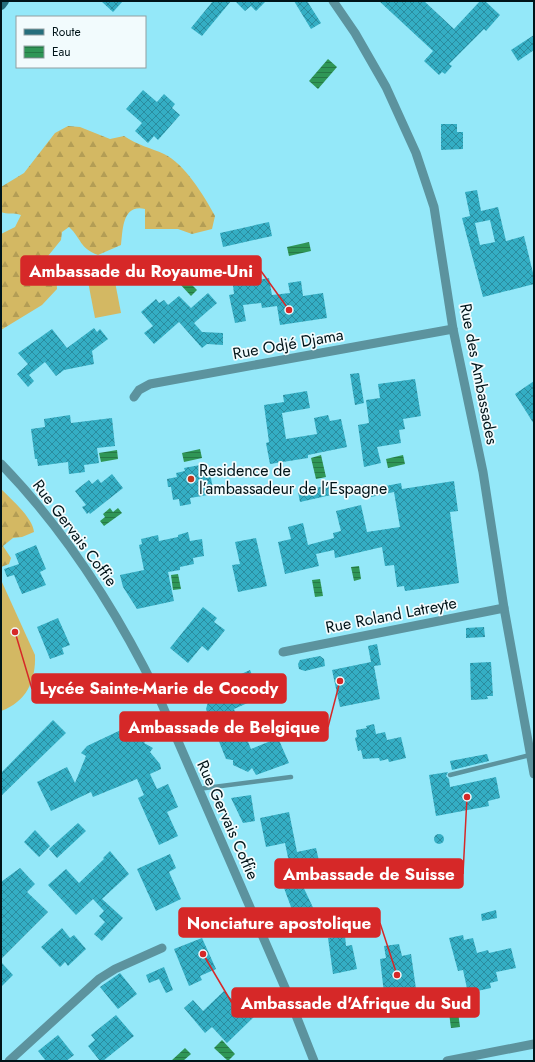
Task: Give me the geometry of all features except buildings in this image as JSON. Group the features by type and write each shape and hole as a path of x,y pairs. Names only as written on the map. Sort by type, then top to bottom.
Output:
{"main road":[{"path":"1,5 4,1"}],"street":[{"name":"Rue des Ambassades","path":"334,1 355,33 386,87 425,175 434,207 453,329 483,472 504,608 534,774"},
{"name":"Rue Odjé Djama","path":"134,398 139,390 150,384 453,329"},
{"name":"Rue Gervais Coffie","path":"1,464 69,544 113,610 138,654 157,694 286,990 314,1061"},
{"name":"Rue Roland Latreyte","path":"284,652 504,608"},
{"path":"9,1061 99,979 115,969 162,948"},
{"path":"447,1061 534,1044"}],"lane":[{"path":"450,775 530,755"},
{"path":"198,789 291,777"}],"green space":[{"path":"68,126 80,127 110,139 124,136 134,142 172,158 193,181 211,208 215,216 212,229 192,234 178,229 145,229 145,209 137,208 128,214 125,220 121,245 98,255 87,249 69,227 62,232 61,240 44,261 56,273 57,289 42,305 1,330 1,234 15,227 21,215 1,212 1,187 24,173 55,133"},
{"path":"111,261 121,313 95,318 85,266"},
{"path":"1,489 26,515 33,527 34,532 22,537 13,538 3,546 11,558 9,564 1,567"},
{"path":"1,580 35,655 35,665 31,682 23,696 10,707 1,711"}],"water":[{"path":"328,59 337,67 318,89 309,81"},
{"path":"309,242 311,251 289,256 287,247"},
{"path":"185,278 197,290 191,296 179,283"},
{"path":"200,449 202,458 184,462 182,453"},
{"path":"117,450 118,459 101,462 99,453"},
{"path":"321,455 326,477 316,479 311,458"},
{"path":"403,455 405,464 388,468 386,459"},
{"path":"110,508 113,512 118,508 122,513 104,526 100,521 105,517 103,514"},
{"path":"359,566 361,579 354,581 351,567"},
{"path":"178,574 181,589 173,590 171,575"},
{"path":"320,579 323,596 315,597 312,580"},
{"path":"220,908 223,915 208,923 205,916"},
{"path":"458,1012 460,1027 451,1028 449,1013"},
{"path":"222,1040 235,1054 228,1061 214,1048"},
{"path":"185,1048 191,1054 183,1061 171,1061"}],"place":[{"name":"Ambassade du Royaume-Uni","path":"289,310"},
{"name":"Residence de l’ambassadeur de l’Espagne","path":"191,479"},
{"name":"Lycée Sainte-Marie de Cocody","path":"15,632"},
{"name":"Ambassade de Belgique","path":"340,681"},
{"name":"Ambassade de Suisse","path":"467,797"},
{"name":"Ambassade d'Afrique du Sud","path":"203,954"},
{"name":"Nonciature apostolique","path":"397,975"}]}
